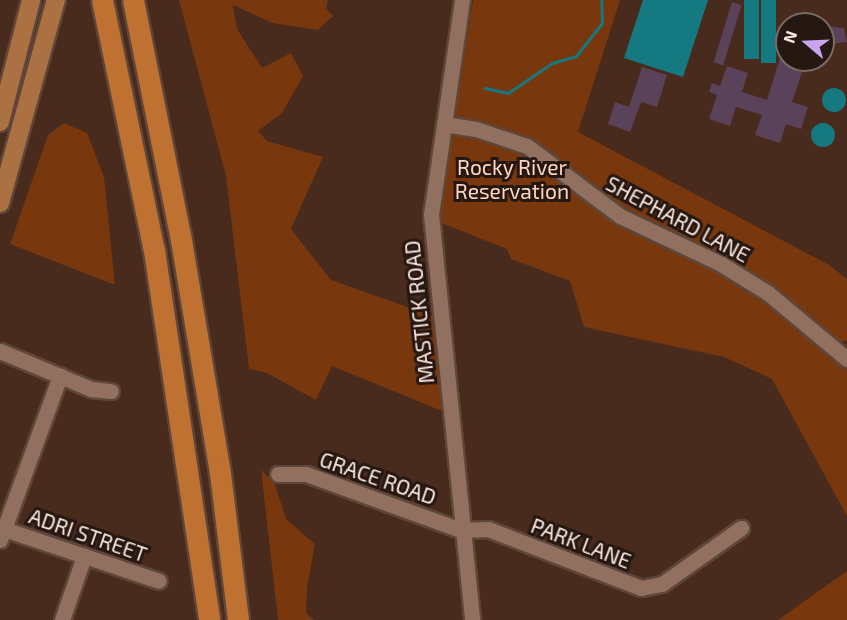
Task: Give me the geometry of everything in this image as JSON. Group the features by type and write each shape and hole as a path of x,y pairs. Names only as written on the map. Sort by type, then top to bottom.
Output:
{"highway":[{"path":"102,0 154,250 209,620"},
{"path":"133,0 181,240 220,473 238,620"}],"main road":[{"path":"0,122 31,0"},
{"path":"0,202 56,0"}],"street":[{"name":"MASTICK ROAD","path":"462,0 431,214 461,530 472,620"},
{"name":"SHEPHARD LANE","path":"444,124 476,129 526,146 620,216 721,264 768,292 847,359"},
{"path":"0,351 92,389 111,391"},
{"path":"2,535 60,376"},
{"name":"GRACE ROAD","path":"278,474 306,474 461,530"},
{"name":"PARK LANE","path":"461,530 488,529 641,588 662,584 741,528"},
{"name":"ADRI STREET","path":"2,535 84,556 159,581"},
{"path":"62,620 84,556"}],"green space":[{"path":"179,0 328,0 326,9 333,16 318,30 272,23 233,5 237,29 262,68 291,53 303,76 282,113 258,131 267,141 323,157 291,229 331,280 433,316 442,411 332,366 316,400 267,373 249,369 226,176"},
{"name":"Rocky River Reservation","path":"473,0 620,0 578,132 829,265 847,279 847,341 837,341 847,351 847,516 772,379 724,357 584,327 570,281 511,259 507,249 434,220 451,102 457,102"},
{"path":"64,123 87,133 104,177 115,285 10,244 48,135"},
{"path":"261,470 274,482 286,519 315,544 307,588 306,613 314,620 278,620"},
{"path":"847,571 847,620 778,620"}],"water":[{"path":"643,0 708,0 683,77 624,58"},
{"path":"744,0 759,0 759,59 744,59"},
{"path":"761,0 776,0 775,63 761,63"},
{"path":"834,88 843,91 846,100 843,109 834,112 825,109 822,100 825,91"},
{"path":"823,123 832,126 835,135 832,144 823,147 814,144 811,135 814,126"}],"building":[{"path":"732,2 742,5 723,65 714,62"},
{"path":"835,27 844,28 847,42 835,44"},
{"path":"727,66 748,73 742,92 767,100 776,72 802,72 792,102 808,107 801,129 786,124 780,143 755,135 762,115 736,107 730,126 709,119 717,95 709,92 712,83 720,86"},
{"path":"642,67 667,75 657,107 641,102 630,132 608,124 615,102 629,107"}],"waterway":[{"path":"485,88 508,93 552,63 576,56 602,23 601,0"}]}
